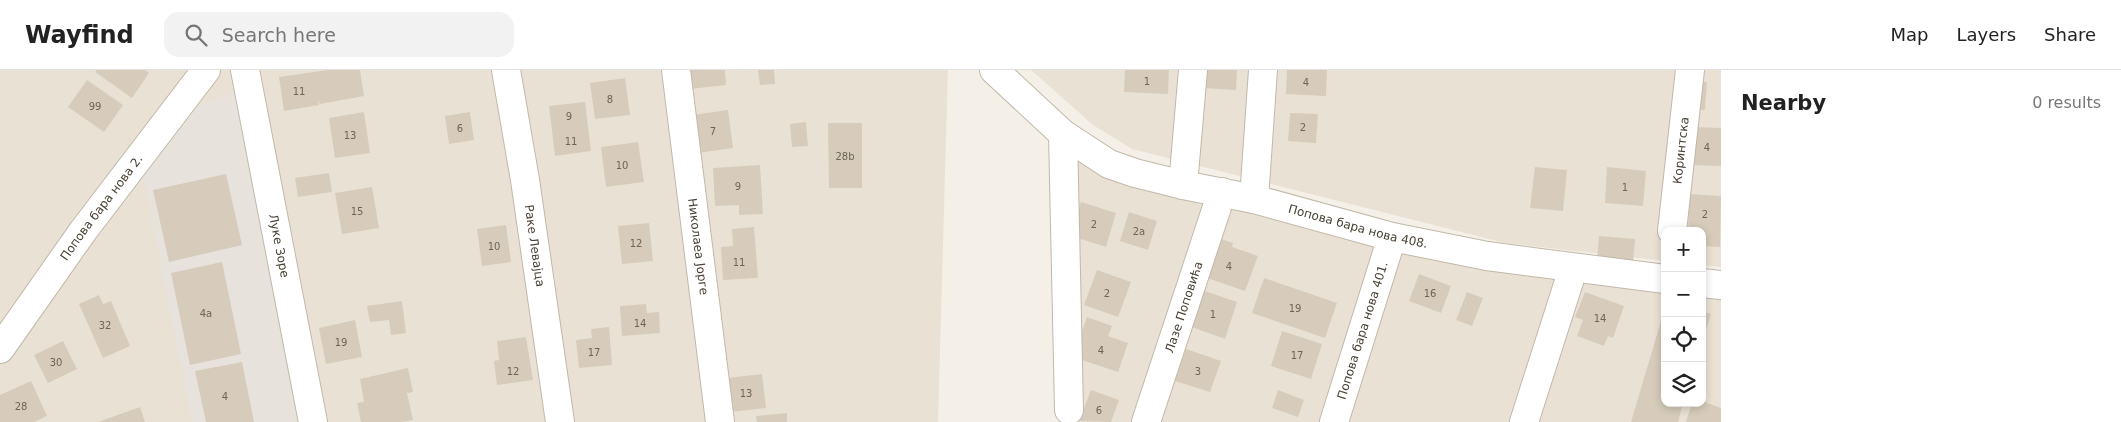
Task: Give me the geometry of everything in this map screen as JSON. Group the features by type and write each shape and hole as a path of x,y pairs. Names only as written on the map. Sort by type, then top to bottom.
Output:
{"street":[{"name":"Попова бара нова 2.","path":"0,349 83,232 206,70"},
{"name":"Луке Зоре","path":"245,70 313,422"},
{"name":"Раке Левајца","path":"506,70 526,190 560,422"},
{"name":"Николаеа Јорге","path":"676,70 720,422"},
{"name":"Попова бара нова 408.","path":"994,70 1063,134 1109,164 1135,173 1254,199 1392,237 1487,256 1661,279"},
{"path":"1183,185 1193,70"},
{"path":"1254,199 1263,70"},
{"name":"Коринтска","path":"1672,227 1690,70"},
{"path":"1063,134 1069,410"},
{"name":"Лазе Поповића","path":"1146,422 1222,192"},
{"name":"Попова бара нова 401.","path":"1334,422 1392,237"},
{"path":"1524,422 1573,268"},
{"path":"1706,283 1721,285"}],"shaded area":[{"path":"0,70 948,70 938,422 0,422"},
{"path":"1031,70 1721,70 1721,267 1706,265 1706,227 1661,227 1661,261 1505,243 1132,149 1093,125"},
{"path":"244,88 305,422 192,422 144,177 196,107"},
{"path":"1049,141 1098,173 1661,285 1661,407 1706,407 1706,290 1721,291 1721,422 1061,422"}],"building":[{"path":"97,70 145,70 149,73 132,98 95,72"},
{"path":"328,70 360,70 364,96 320,104 318,99 319,105 284,111 279,77"},
{"path":"687,70 725,70 726,85 690,89"},
{"path":"758,70 774,70 775,84 760,85"},
{"path":"1125,70 1169,70 1168,94 1124,92"},
{"path":"1204,70 1237,70 1236,90 1203,88"},
{"path":"1287,70 1327,70 1326,96 1286,94"},
{"path":"625,78 630,115 595,119 590,83"},
{"path":"87,80 123,105 104,132 68,107"},
{"path":"1693,80 1707,82 1705,110 1691,109"},
{"path":"585,102 591,151 555,156 549,106"},
{"path":"728,110 733,148 698,153 693,115"},
{"path":"364,112 370,153 335,158 329,118"},
{"path":"470,112 474,140 449,144 445,116"},
{"path":"1290,113 1318,114 1316,143 1288,141"},
{"path":"806,122 808,146 792,147 790,124"},
{"path":"828,123 862,123 862,188 829,188"},
{"path":"1693,127 1721,128 1721,166 1691,165"},
{"path":"638,142 644,182 606,187 601,147"},
{"path":"760,165 763,214 739,215 739,205 715,206 713,168"},
{"path":"1535,167 1567,170 1563,211 1530,208"},
{"path":"1607,167 1646,171 1643,206 1605,203"},
{"path":"329,173 332,192 298,197 295,178"},
{"path":"226,174 242,245 169,262 153,190"},
{"path":"372,187 379,228 342,234 335,193"},
{"path":"1690,194 1721,196 1720,247 1706,246 1706,227 1688,227"},
{"path":"1081,202 1116,213 1106,247 1071,236"},
{"path":"1129,212 1157,221 1148,250 1120,241"},
{"path":"649,223 653,261 622,264 618,226"},
{"path":"506,225 511,262 482,266 477,229"},
{"path":"754,227 758,278 723,280 721,247 733,246 732,229"},
{"path":"1599,236 1635,239 1633,264 1597,261"},
{"path":"1215,237 1233,243 1232,247 1258,256 1245,291 1201,276"},
{"path":"222,262 241,354 190,365 171,273"},
{"path":"1097,270 1131,282 1118,317 1084,305"},
{"path":"1419,274 1451,286 1441,313 1409,301"},
{"path":"1264,278 1337,303 1325,338 1252,313"},
{"path":"1202,290 1237,302 1225,339 1189,326"},
{"path":"1467,292 1483,298 1472,326 1456,320"},
{"path":"1585,292 1624,306 1613,338 1608,336 1604,346 1577,336 1583,320 1575,317"},
{"path":"99,295 103,304 111,301 130,346 103,358 79,304"},
{"path":"402,301 406,333 391,335 389,320 370,322 367,306"},
{"path":"646,304 647,313 659,312 660,333 622,336 620,306"},
{"path":"1706,312 1711,314 1706,330"},
{"path":"1087,317 1112,326 1108,336 1128,343 1118,372 1073,357"},
{"path":"355,320 362,357 326,364 319,328"},
{"path":"1661,321 1661,407 1682,407 1678,422 1631,422"},
{"path":"609,327 612,365 579,368 576,340 592,338 591,329"},
{"path":"1282,331 1322,344 1311,379 1271,366"},
{"path":"526,337 533,380 497,385 494,361 499,360 497,341"},
{"path":"63,341 77,369 48,383 34,355"},
{"path":"1186,349 1221,361 1210,392 1175,381"},
{"path":"242,362 254,422 206,422 195,371"},
{"path":"408,368 413,392 407,393 413,420 401,422 361,422 357,403 364,402 360,379"},
{"path":"762,374 766,408 730,412 727,378"},
{"path":"31,381 47,416 34,422 0,422 0,395"},
{"path":"1091,390 1119,400 1111,422 1079,421"},
{"path":"1278,390 1304,400 1298,417 1272,408"},
{"path":"1706,402 1721,408 1721,422 1686,422 1691,407 1706,407"},
{"path":"140,407 145,422 98,422"},
{"path":"787,413 787,422 757,422 756,416"}]}
